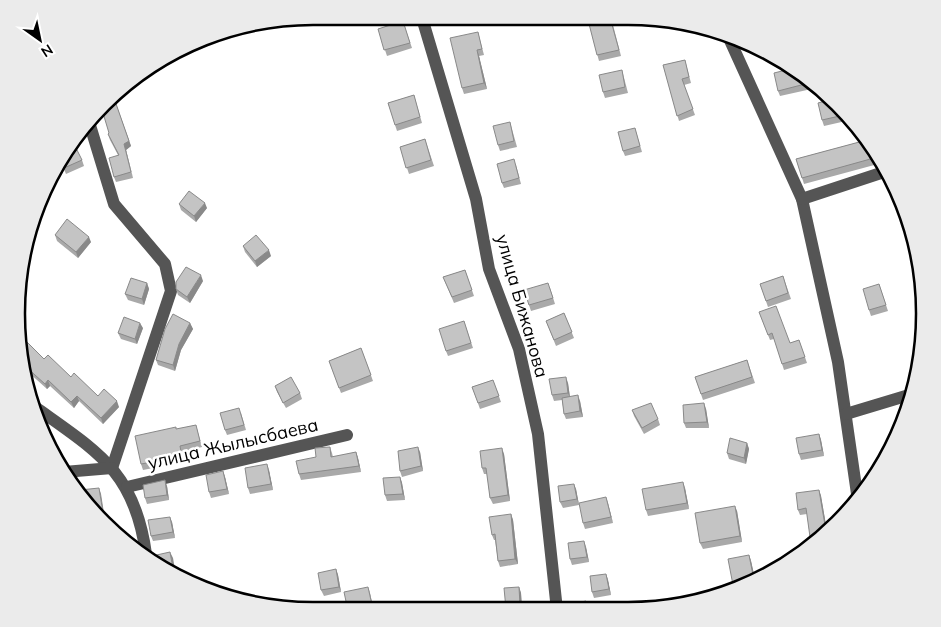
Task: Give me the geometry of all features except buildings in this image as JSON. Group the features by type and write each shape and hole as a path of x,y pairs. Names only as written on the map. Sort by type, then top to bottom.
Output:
{"street":[{"name":"улица Бижанова","path":"424,25 476,199 489,269 519,349 538,434 556,602"},
{"path":"732,45 802,198 838,362 856,489"},
{"path":"91,130 114,204 165,264 171,291 112,468"},
{"path":"802,198 879,173"},
{"path":"846,414 904,397"},
{"path":"42,412 92,448 112,468 127,487 143,530 145,547"},
{"name":"улица Жылысбаева","path":"127,487 347,435"},
{"path":"72,471 112,468"}]}
